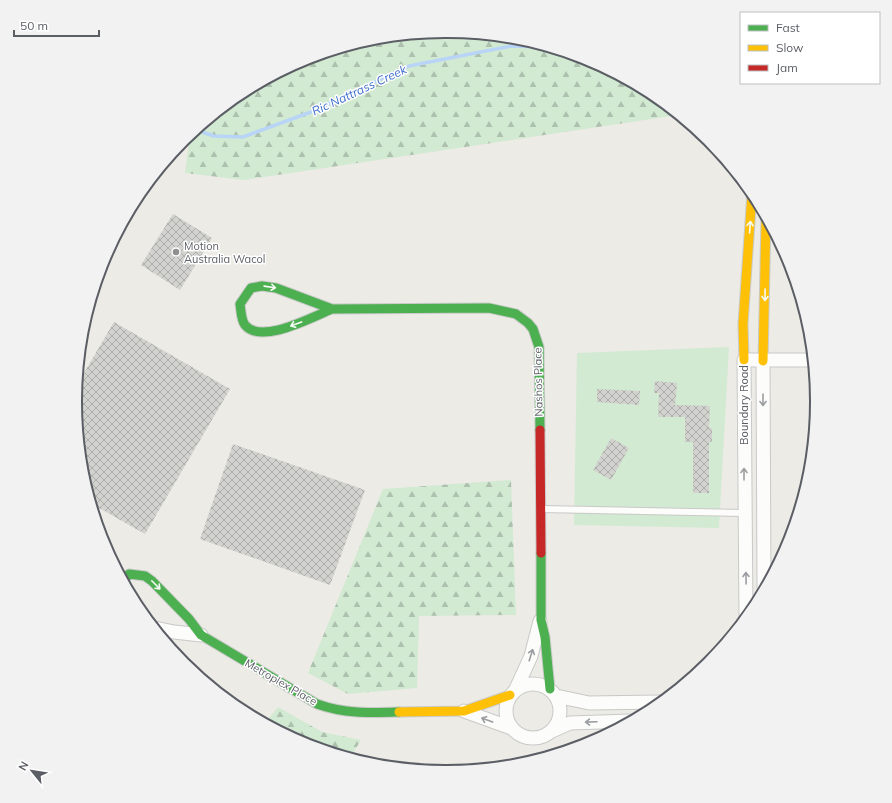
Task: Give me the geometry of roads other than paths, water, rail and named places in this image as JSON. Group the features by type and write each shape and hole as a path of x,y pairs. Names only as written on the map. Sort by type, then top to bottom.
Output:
{"street":[{"name":"Boundary Road","path":"746,606 743,324 751,205"},
{"name":"Boundary Road","path":"764,577 763,361 766,229"},
{"name":"Nashos Place","path":"332,309 298,324 270,333 253,332 244,324 240,304 251,288 262,286 276,288 332,309 490,308 508,310 520,315 536,333 538,347 541,620 553,693"},
{"path":"744,360 807,360"},
{"name":"Metroplex Place","path":"127,576 129,574 145,576 189,619 201,635 317,704 336,711 355,713 464,711 513,692"},
{"name":"Nashos Place","path":"513,692 531,656 541,620"},
{"name":"Metroplex Place","path":"164,630 201,635"},
{"path":"619,721 570,723 544,736 534,739 526,738 511,728 507,721 505,712 506,703 513,692 524,685 533,684 542,685 553,693 589,703 651,702"},
{"path":"552,731 557,724 560,715 560,705 553,693"},
{"name":"Metroplex Place","path":"464,711 511,728"}],"lane":[{"path":"540,510 744,513"}],"waterway":[{"name":"Ric Nattrass Creek","path":"202,132 214,136 243,137 311,112 409,66 511,46 523,46"}],"place":[{"name":"Motion Australia Wacol","path":"176,252"}]}
